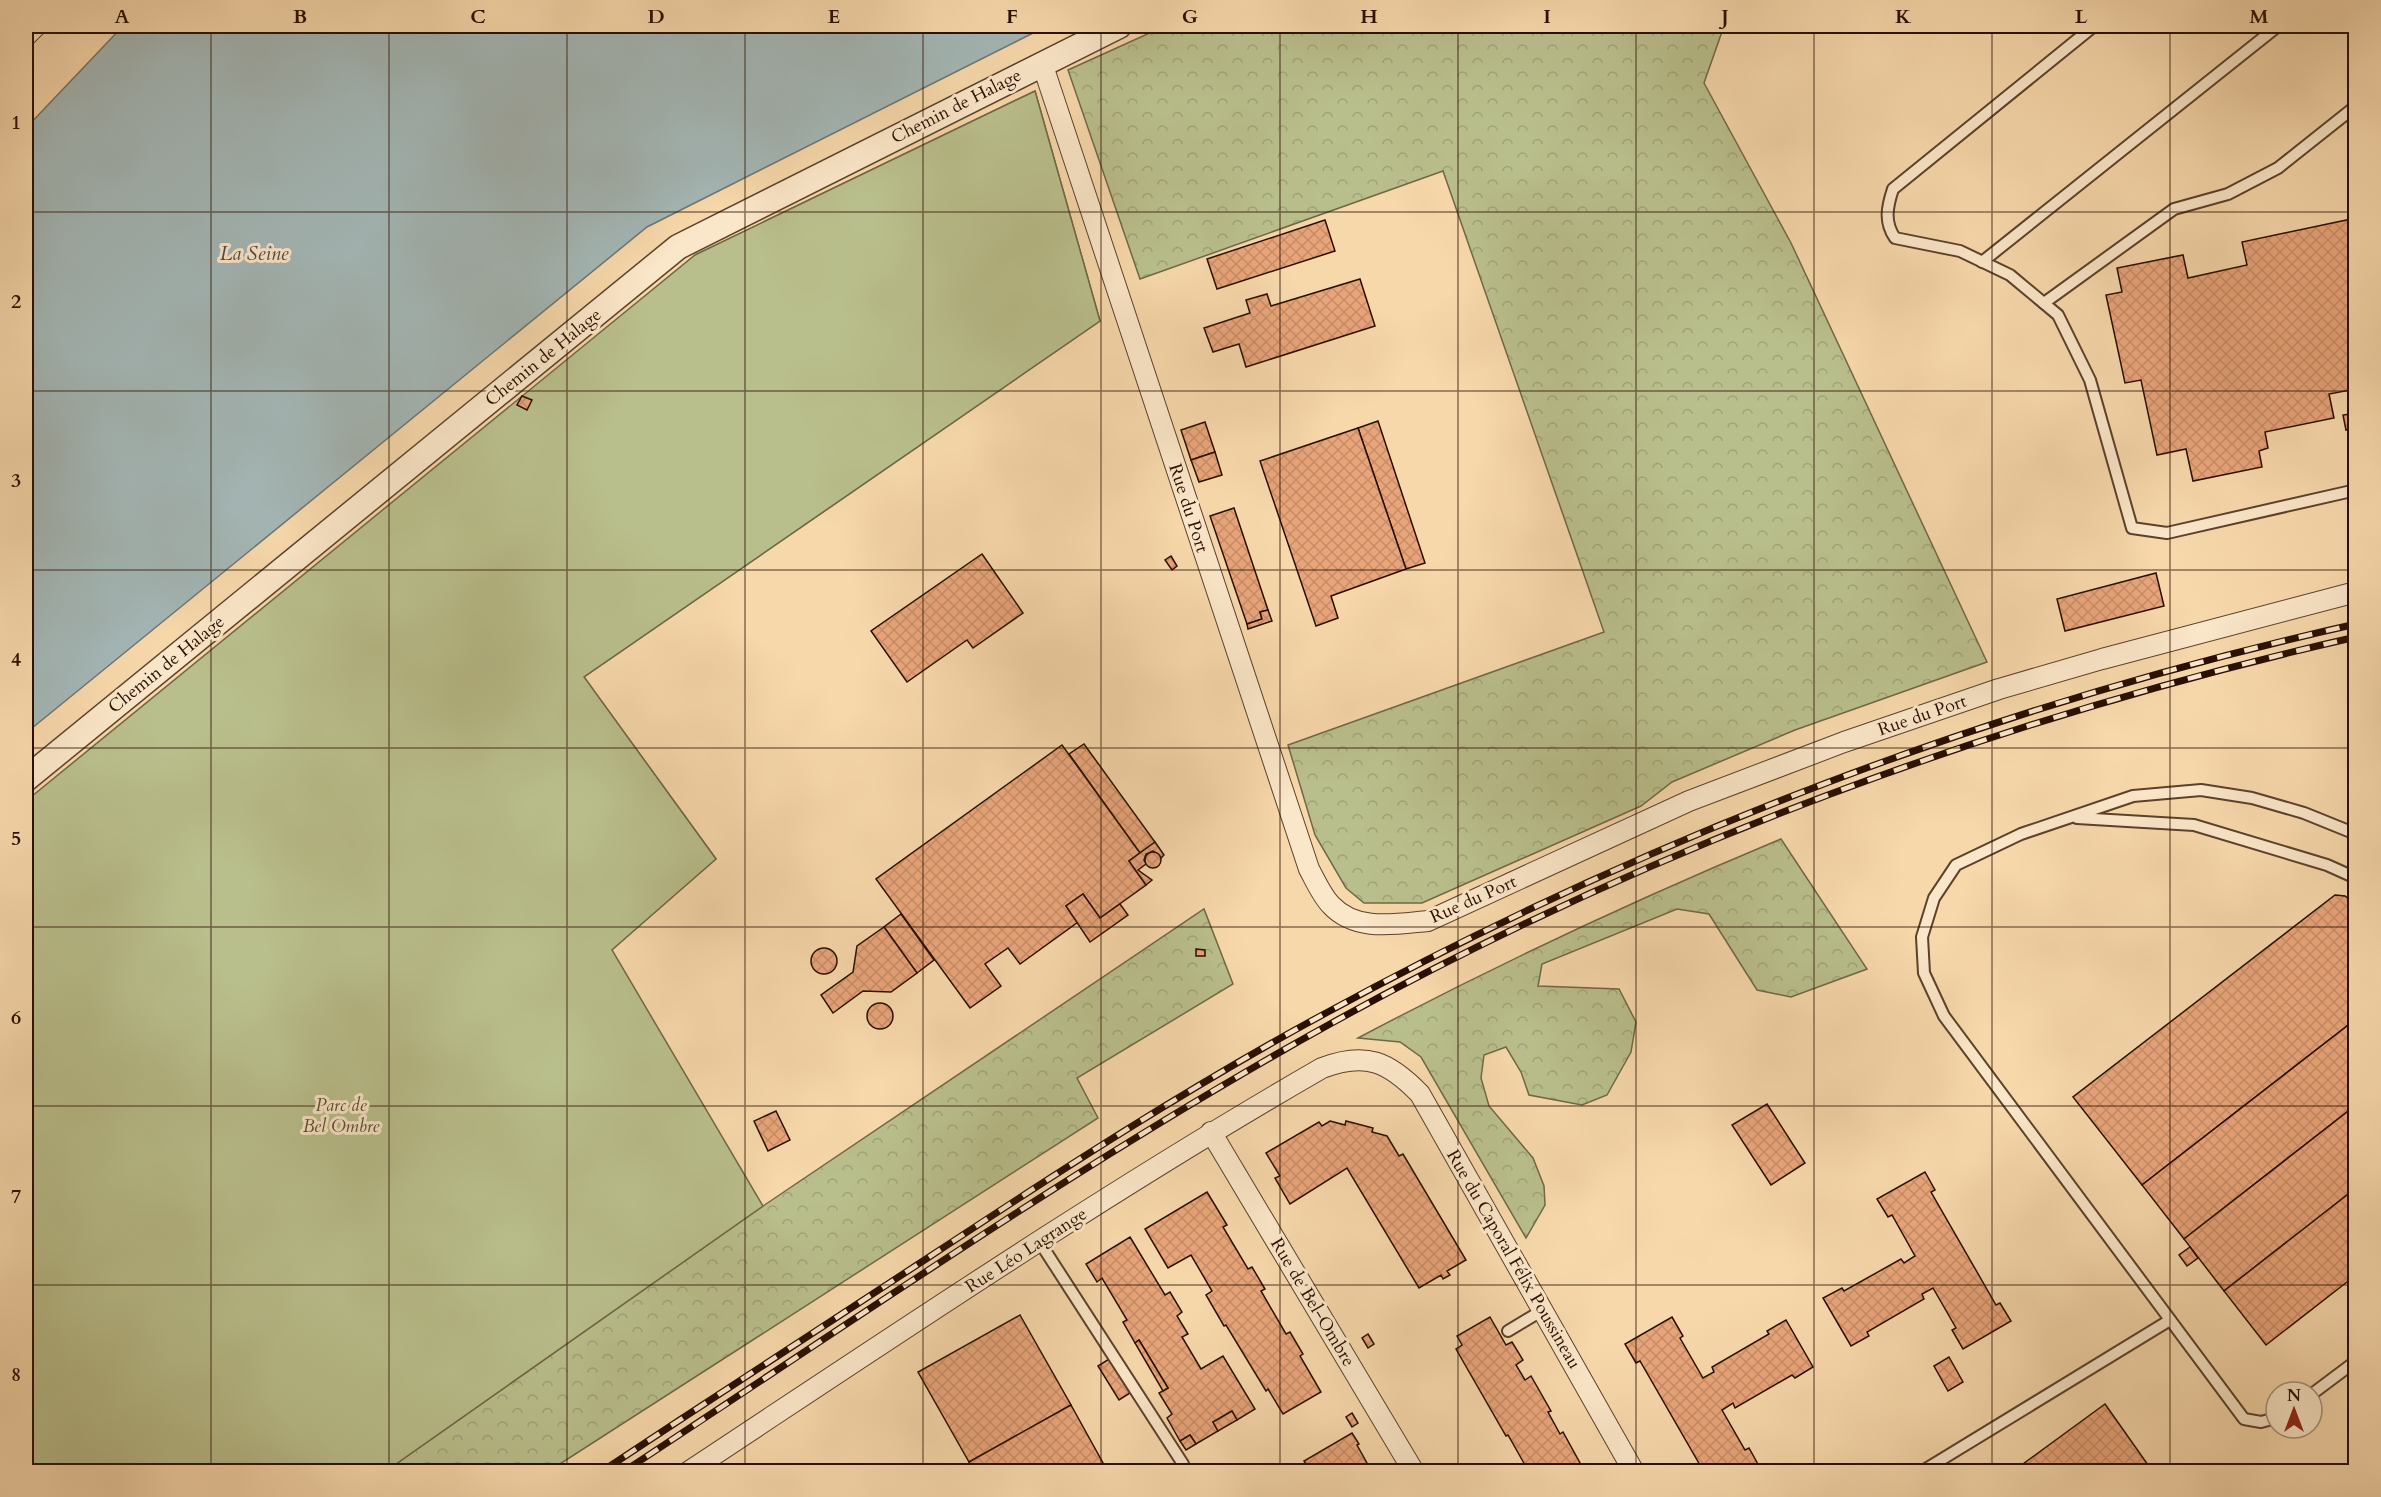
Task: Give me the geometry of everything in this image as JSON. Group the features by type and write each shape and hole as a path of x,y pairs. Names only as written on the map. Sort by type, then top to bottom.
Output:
{"street":[{"path":"26,36 36,26"},
{"name":"Chemin de Halage","path":"26,779 678,247 1119,26"},
{"name":"Rue du Port","path":"1042,63 1309,869 1331,905 1357,923 1391,925 1428,921 1689,801 1844,742 2000,689 2102,659 2355,592"},
{"name":"Rue Léo Lagrange","path":"688,1472 1039,1241 1211,1132 1323,1068 1341,1061 1360,1060 1377,1063"},
{"name":"Rue du Caporal Félix Poussineau","path":"1377,1063 1401,1074 1420,1094 1634,1472"},
{"name":"Rue de Bel-Ombre","path":"1211,1132 1414,1472"}],"lane":[{"path":"2094,26 1893,189 1887,210 1888,228 1895,238 1960,251 2010,275 2058,315 2090,380 2132,528 2167,533 2355,490"},
{"path":"1982,262 2278,26"},
{"path":"2044,303 2174,209 2228,194 2278,168 2355,106"},
{"path":"2264,1421 2244,1419 1944,1016 1924,973 1922,937 1934,898 1956,865 2021,834 2133,796 2201,790 2252,798 2304,813 2355,834"},
{"path":"2071,817 2194,825 2327,865 2355,878"},
{"path":"1039,1241 1184,1464"},
{"path":"1508,1331 1543,1310"},
{"path":"1921,1472 2170,1320"},
{"path":"2324,1385 2355,1361"}],"green space":[{"path":"1165,26 1724,26 1704,83 1791,243 1987,662 1795,730 1672,782 1641,806 1422,903 1364,903 1346,888 1315,835 1288,745 1604,632 1443,171 1140,279 1068,70"},
{"name":"Parc de Bel Ombre","path":"1035,91 1100,321 584,677 716,859 611,950 390,1468 763,1206 1204,909 1233,984 1077,1078 1098,1118 549,1471 26,1471 26,1421 695,255"},
{"name":"Parc de Bel Ombre","path":"1035,91 1100,321 584,677 716,859 612,950 763,1206 386,1471 26,1472 26,801 695,255"},
{"path":"1781,839 1867,969 1791,997 1757,990 1709,914 1677,909 1542,964 1538,986 1619,989 1636,1022 1631,1052 1607,1095 1582,1105 1529,1095 1521,1072 1506,1047 1484,1055 1481,1078 1489,1106 1533,1158 1544,1186 1545,1205 1526,1238 1421,1057 1400,1042 1358,1038 1567,934"}],"water":[{"name":"La Seine","path":"123,26 1047,26 647,227 26,733 26,128"}],"building":[{"path":"2356,218 2356,389 2329,394 2334,418 2265,432 2268,448 2259,451 2262,467 2193,481 2186,449 2157,455 2141,380 2125,383 2106,295 2122,292 2117,268 2183,255 2188,278 2247,265 2242,242"},
{"path":"1325,220 1335,251 1217,289 1207,259"},
{"path":"1360,279 1375,326 1246,367 1239,344 1213,352 1204,328 1250,313 1246,300 1267,294 1271,306"},
{"path":"522,396 532,400 527,410 517,405"},
{"path":"2356,413 2356,428 2346,430 2343,415"},
{"path":"1378,421 1425,563 1406,569 1358,428"},
{"path":"1205,422 1215,452 1191,460 1181,430"},
{"path":"1358,428 1406,569 1331,596 1338,618 1316,626 1260,461"},
{"path":"1215,452 1222,475 1199,482 1191,460"},
{"path":"1234,508 1268,610 1260,612 1262,619 1247,624 1210,516"},
{"path":"982,554 1023,613 973,648 967,640 907,682 871,631"},
{"path":"1171,556 1177,566 1172,570 1165,560"},
{"path":"2156,573 2164,606 2065,631 2057,599"},
{"path":"1268,610 1272,621 1248,629 1247,624 1262,619 1260,612"},
{"path":"1084,744 1155,842 1140,853 1069,754"},
{"path":"1062,745 1140,853 1129,861 1146,885 1100,918 1083,894 1066,906 1078,922 1020,964 1008,948 985,964 1001,986 970,1008 876,879"},
{"path":"1155,842 1164,855 1161,858 1153,851 1146,854 1144,860 1146,864 1138,870 1152,880 1146,885 1129,861"},
{"path":"1150,852 1156,852 1161,860 1159,866 1150,868 1145,863 1145,857"},
{"path":"1083,894 1100,918 1120,904 1128,915 1090,942 1066,906"},
{"path":"2335,895 2345,896 2356,905 2356,1019 2142,1185 2073,1097"},
{"path":"901,914 934,960 917,973 884,927"},
{"path":"884,927 917,973 891,992 863,991 833,1013 821,995 853,972 857,946"},
{"path":"824,948 833,952 837,961 833,970 824,974 815,970 811,961 815,952"},
{"path":"1196,949 1205,950 1205,956 1196,956"},
{"path":"880,1003 889,1007 893,1016 889,1025 880,1029 871,1025 867,1016 871,1007"},
{"path":"2356,1019 2356,1105 2184,1239 2142,1185"},
{"path":"1767,1104 1805,1163 1771,1185 1732,1125"},
{"path":"2356,1105 2356,1188 2224,1291 2184,1239"},
{"path":"776,1111 790,1140 768,1151 754,1121"},
{"path":"1330,1121 1345,1125 1346,1121 1373,1128 1372,1132 1387,1136 1399,1156 1403,1154 1466,1260 1447,1271 1450,1275 1443,1279 1441,1275 1419,1288 1347,1168 1290,1204 1275,1178 1280,1176 1266,1153 1319,1122 1322,1126"},
{"path":"1925,1172 1935,1190 1931,1192 1996,1305 2000,1303 2011,1321 1963,1349 1952,1330 1956,1328 1933,1288 1922,1294 1924,1299 1867,1332 1869,1336 1851,1346 1823,1298 1842,1288 1844,1291 1901,1259 1904,1263 1915,1256 1892,1215 1888,1217 1877,1199"},
{"path":"2356,1188 2356,1275 2266,1345 2224,1291"},
{"path":"1207,1192 1227,1225 1223,1227 1248,1269 1252,1267 1265,1289 1261,1291 1286,1334 1290,1332 1303,1354 1300,1356 1321,1392 1283,1414 1206,1295 1212,1291 1191,1255 1168,1268 1145,1229"},
{"path":"1130,1237 1165,1295 1170,1292 1182,1312 1177,1316 1188,1334 1182,1337 1201,1369 1223,1356 1255,1409 1237,1420 1232,1411 1213,1422 1218,1431 1196,1444 1190,1435 1180,1441 1167,1418 1172,1414 1159,1393 1168,1388 1139,1340 1135,1343 1123,1322 1127,1320 1102,1278 1097,1282 1086,1264"},
{"path":"2190,1247 2198,1258 2187,1266 2179,1255"},
{"path":"1020,1315 1071,1405 969,1462 918,1372"},
{"path":"1490,1317 1506,1345 1512,1342 1523,1360 1516,1365 1525,1380 1531,1376 1551,1411 1548,1412 1560,1434 1563,1432 1585,1472 1517,1472 1525,1465 1456,1349 1462,1345 1457,1336"},
{"path":"1672,1317 1683,1336 1680,1338 1703,1378 1714,1372 1712,1367 1769,1334 1767,1331 1786,1320 1813,1367 1795,1378 1792,1375 1735,1408 1733,1403 1722,1410 1745,1450 1749,1448 1759,1466 1751,1472 1704,1472 1640,1361 1636,1363 1625,1344"},
{"path":"1368,1334 1374,1344 1368,1348 1362,1338"},
{"path":"1139,1340 1168,1388 1163,1391 1135,1343"},
{"path":"1949,1357 1963,1382 1948,1391 1934,1366"},
{"path":"1109,1359 1130,1393 1119,1400 1098,1366"},
{"path":"2105,1404 2153,1472 2012,1472"},
{"path":"1071,1405 1108,1472 974,1472 969,1462"},
{"path":"1232,1411 1237,1420 1218,1431 1213,1422"},
{"path":"1352,1413 1358,1423 1352,1427 1346,1417"},
{"path":"1352,1433 1372,1472 1311,1472 1304,1461"},
{"path":"1190,1435 1196,1444 1186,1450 1180,1441"}],"railway":[{"path":"601,1472 1122,1132 1274,1042 1448,949 1573,889 1699,834 1828,783 1958,736 2089,694 2222,656 2356,624"},
{"path":"623,1472 972,1241 1149,1129 1330,1024 1451,960 1575,900 1701,845 1829,794 1959,748 2090,707 2223,670 2356,637"}]}
